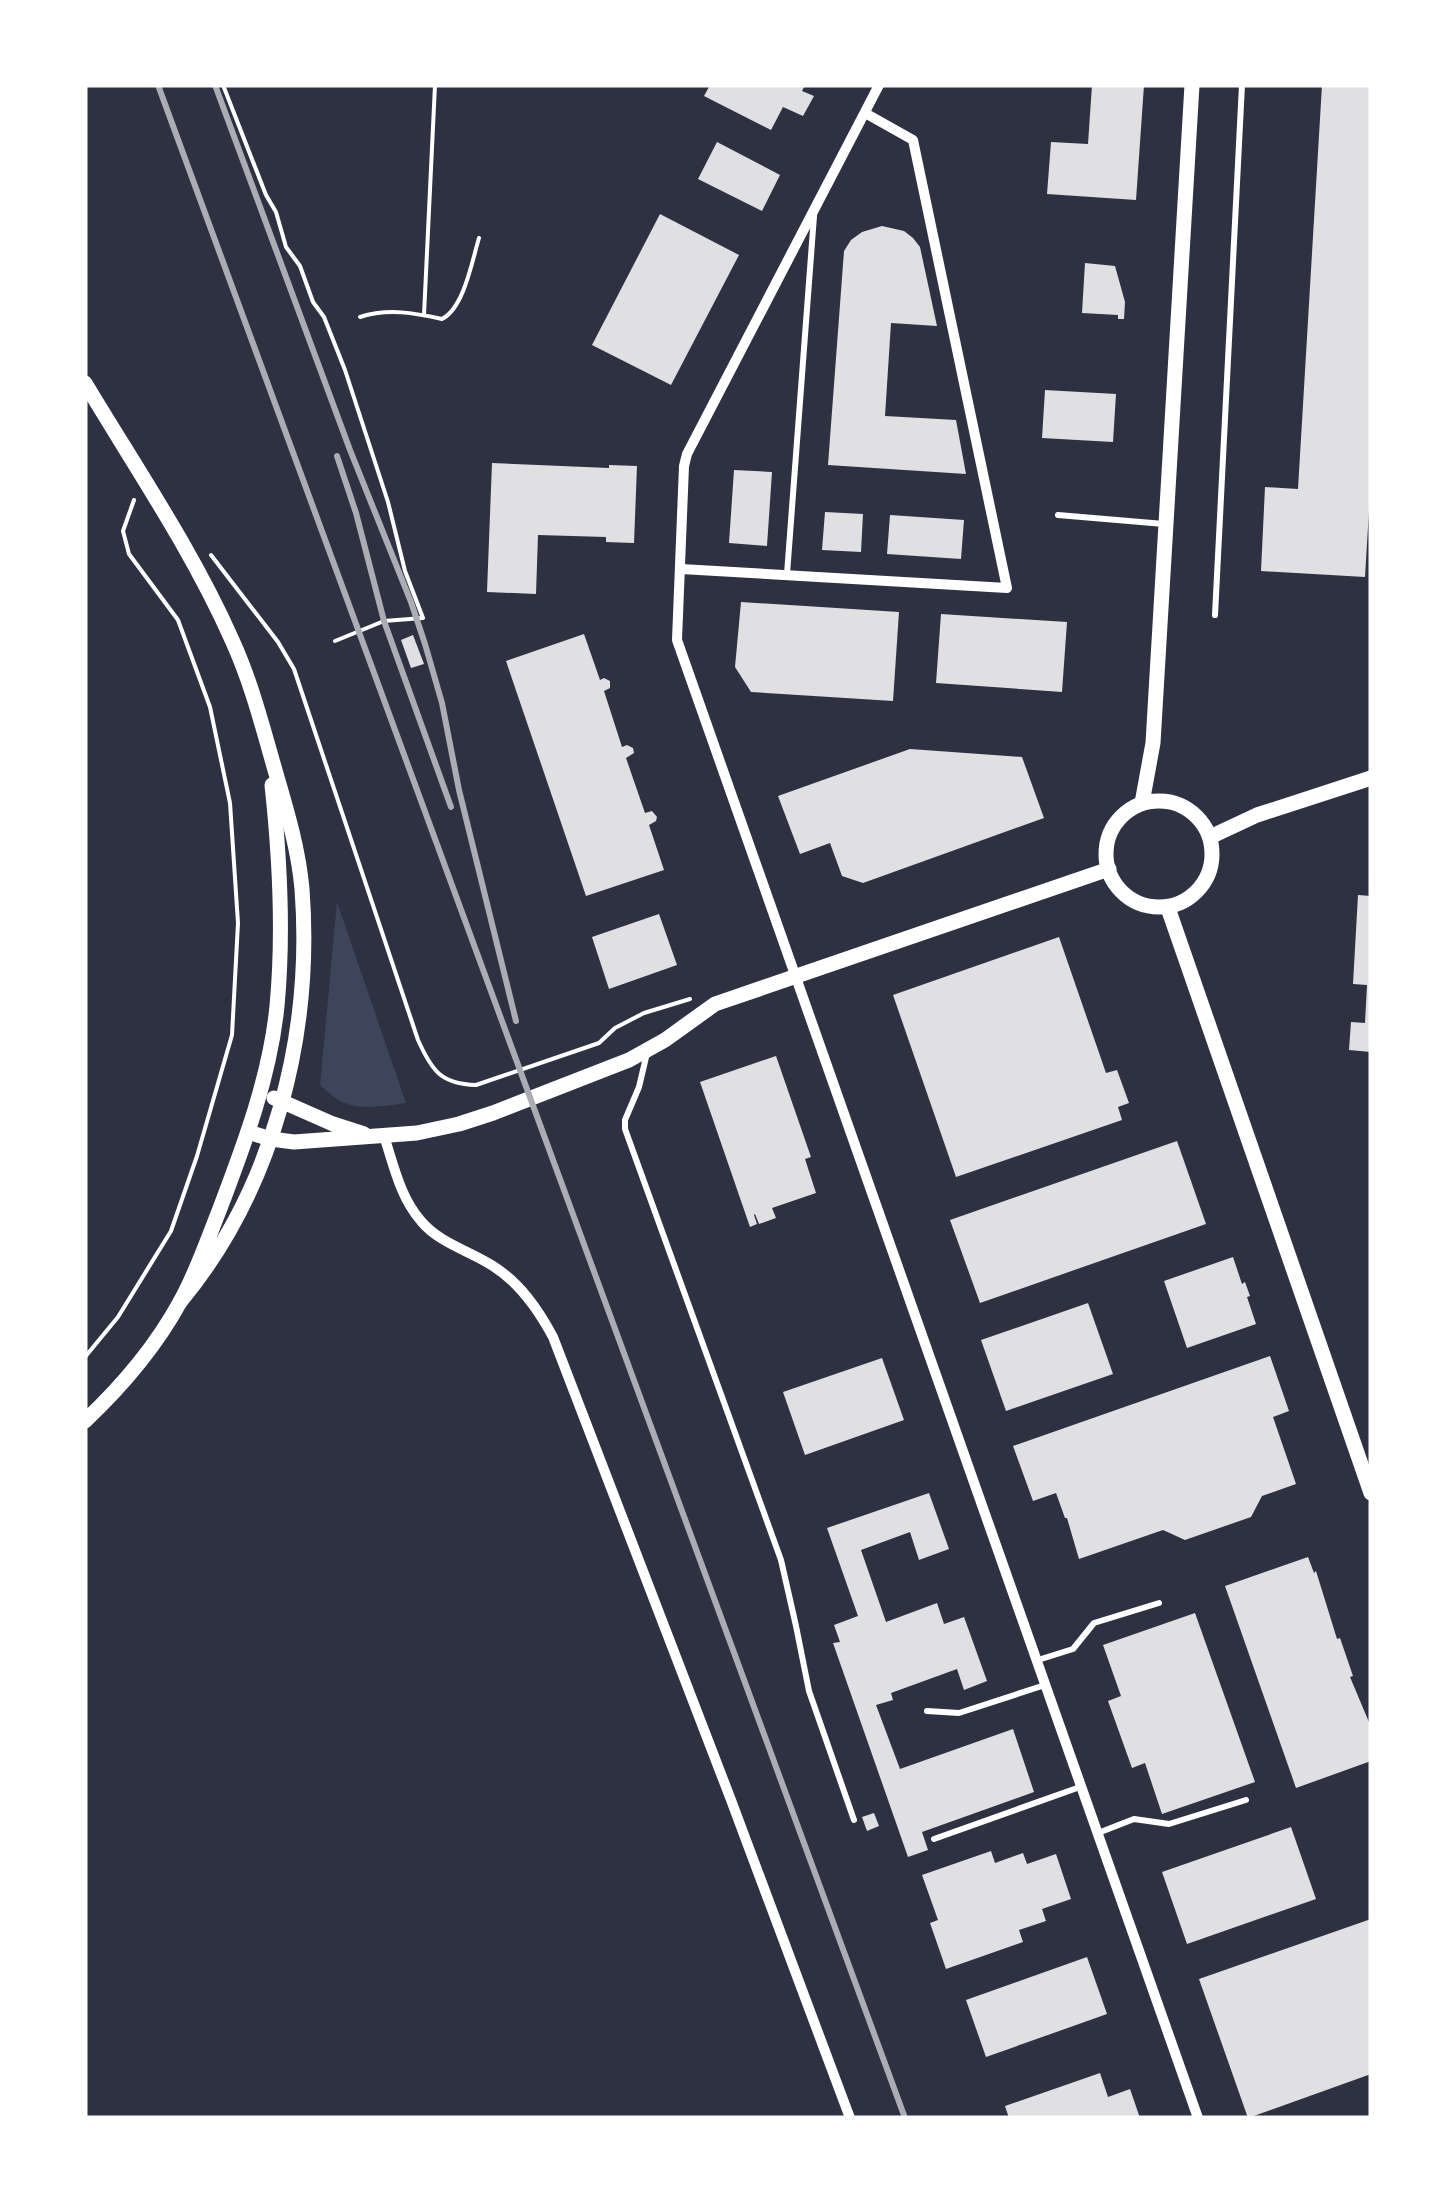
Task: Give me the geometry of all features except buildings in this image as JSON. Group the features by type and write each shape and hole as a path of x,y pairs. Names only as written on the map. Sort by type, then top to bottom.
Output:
{"street":[{"path":"879,85 687,454 677,640 1198,2118"},
{"path":"1142,803 1152,743 1192,85"},
{"path":"681,569 1008,588 913,140 865,113"},
{"path":"85,383 196,568 234,643 291,828 302,886 304,942 301,1001 282,1102 253,1186 203,1274 136,1365 85,1421"},
{"path":"180,1302 248,1132 261,1092 276,1008 280,880 267,742"},
{"path":"1210,837 1257,814 1371,778"},
{"path":"1159,800 1191,810 1210,837 1210,874 1200,890 1185,902 1168,908 1151,907 1135,902 1112,880 1106,862 1107,843 1126,812 1142,803 1159,800"},
{"path":"248,1132 294,1142 376,1136 437,1129 494,1113 648,1051 715,1004 1108,869"},
{"path":"1168,908 1371,1493"},
{"path":"261,1092 333,1124 376,1136 406,1200 422,1222 435,1234 509,1278 538,1311 553,1337 850,2118"}],"lane":[{"path":"1214,615 1242,85"},
{"path":"786,574 814,208"},
{"path":"1058,515 1166,524"},
{"path":"648,1051 624,1129 780,1560 809,1691 854,1820"},
{"path":"1038,1660 1073,1650 1094,1622 1159,1603"},
{"path":"927,1711 959,1713 1046,1684"},
{"path":"934,1839 1081,1786"},
{"path":"1098,1833 1134,1819 1169,1824 1246,1800"}],"path":[{"path":"223,85 276,212 286,247 300,266 345,370 388,502 405,571 423,618 384,621 335,640"},
{"path":"424,315 435,85"},
{"path":"360,317 380,311 442,319 453,312 479,238"},
{"path":"85,1357 118,1317 171,1231 198,1156 232,1035 238,923 230,803 210,707 178,620 130,554 123,531 135,498 148,486"},
{"path":"207,553 226,572 294,669 418,1040 436,1072 446,1080 476,1085 599,1043 615,1028 644,1014 696,997 715,1004"}],"shaded area":[{"path":"337,902 406,1103 356,1106 340,1101 320,1085"}],"railway":[{"path":"158,85 905,2118"},
{"path":"215,85 425,644 516,1021"},
{"path":"337,456 384,621 451,807"}]}
